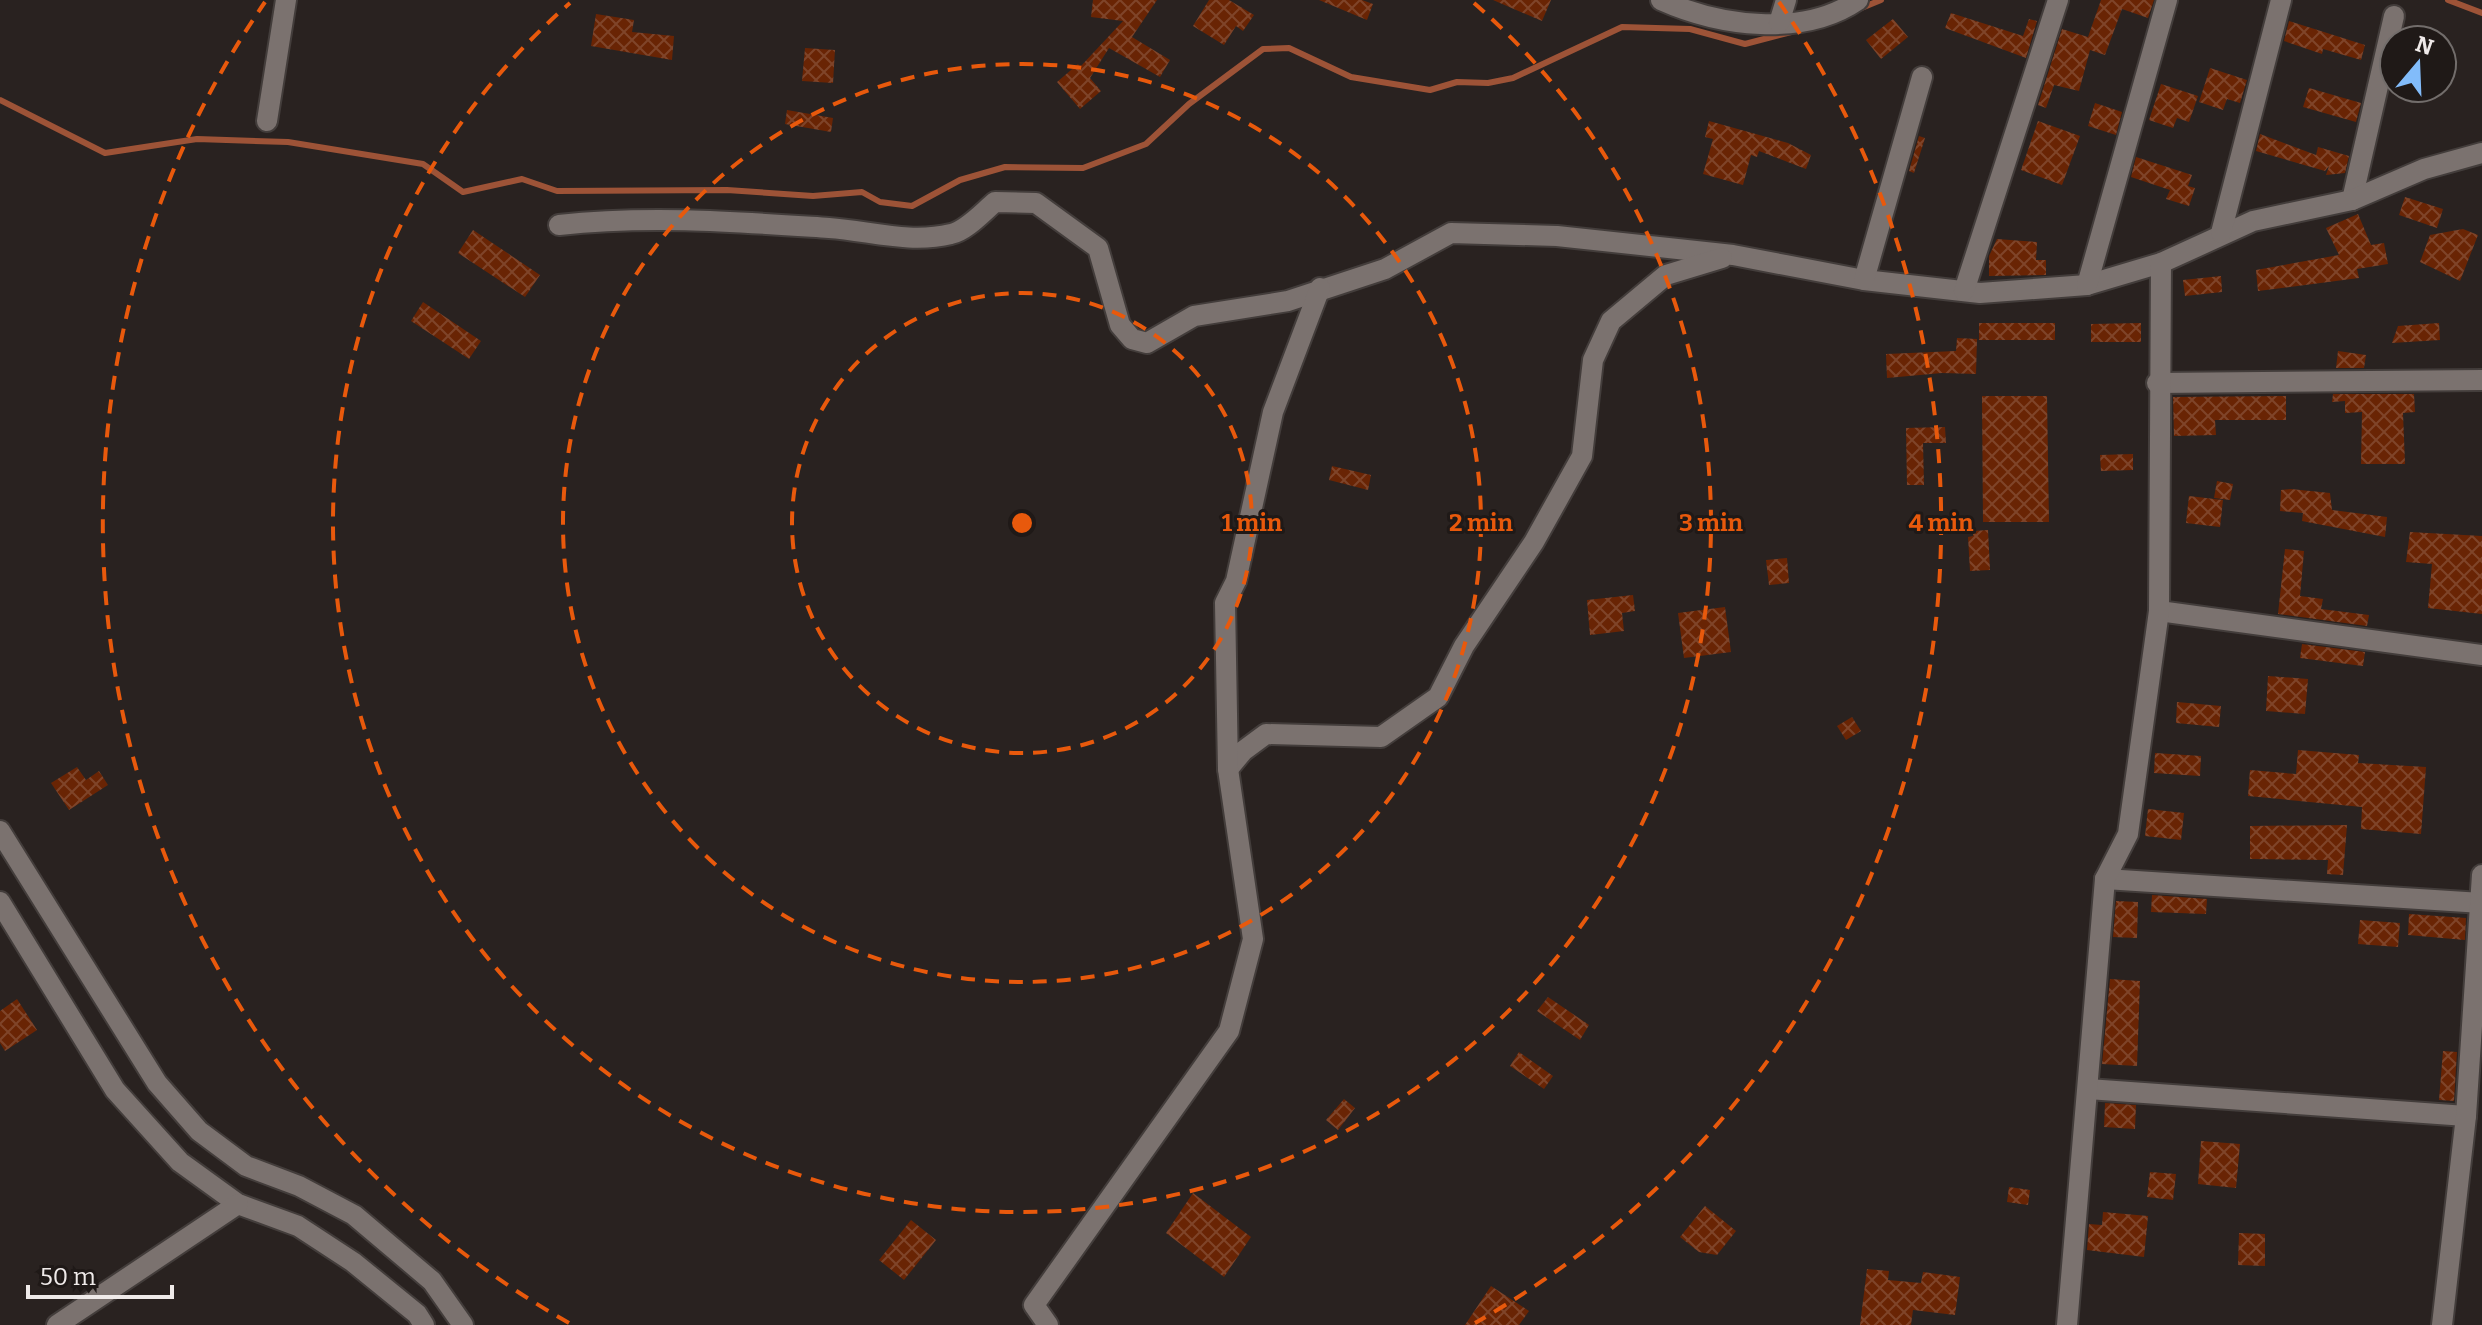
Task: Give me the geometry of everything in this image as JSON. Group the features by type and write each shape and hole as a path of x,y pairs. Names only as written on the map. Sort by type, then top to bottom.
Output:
{"street":[{"path":"267,121 286,0"},
{"path":"1661,0 1687,11 1728,20 1779,23 1809,21 1843,10 1858,0"},
{"path":"1779,23 1786,0"},
{"path":"1964,291 2058,0"},
{"path":"2087,285 2167,0"},
{"path":"2221,233 2281,0"},
{"path":"2352,200 2394,16"},
{"path":"1864,280 1922,77"},
{"path":"559,225 616,219 684,218 847,229 923,239 955,233 995,202 1036,203 1098,248 1120,325 1132,339 1147,343 1194,316 1288,301 1385,269 1451,233 1557,236 1733,255 1864,280 1964,291 2087,285 2161,263 2253,221 2352,200 2424,169 2482,153"},
{"path":"1228,769 1243,751 1266,734 1381,737 1438,697 1464,646 1534,542 1582,456 1593,360 1611,321 1666,275 1733,255"},
{"path":"2067,1325 2105,879 2128,834 2159,611 2162,470 2157,383 2161,263"},
{"path":"1048,1325 1034,1305 1229,1031 1253,939 1228,769 1225,603 1236,581 1273,412 1320,288"},
{"path":"2157,383 2482,380"},
{"path":"2159,611 2482,655"},
{"path":"0,831 157,1083 199,1131 246,1166 299,1186 354,1215 432,1281 463,1325"},
{"path":"2442,1325 2466,1116 2482,875"},
{"path":"2105,879 2480,903"},
{"path":"0,902 115,1090 180,1162 238,1204 298,1226 353,1262 417,1314 424,1325"},
{"path":"2088,1089 2466,1116"},
{"path":"57,1325 238,1204"}],"building":[{"path":"1093,0 1157,0 1132,37 1170,60 1160,77 1109,48 1090,78 1101,91 1080,109 1057,82 1078,64 1080,67 1123,21 1091,17"},
{"path":"1209,0 1229,0 1254,15 1243,31 1236,26 1224,45 1193,26"},
{"path":"1319,0 1362,0 1373,4 1367,20"},
{"path":"1493,0 1551,0 1542,21"},
{"path":"2101,0 2154,0 2148,18 2122,9 2105,55 2090,50 2079,91 2054,85 2046,108 2038,105 2062,29 2088,37"},
{"path":"1951,13 2023,36 2029,19 2037,21 2026,58 1945,28"},
{"path":"596,14 634,20 632,32 674,36 672,60 591,46"},
{"path":"1893,19 1908,37 1881,59 1866,40"},
{"path":"2289,21 2365,45 2361,60 2323,49 2322,54 2284,41"},
{"path":"805,48 835,50 833,83 802,81"},
{"path":"2210,68 2247,80 2240,103 2227,99 2223,110 2199,102"},
{"path":"2161,84 2198,96 2189,122 2177,118 2173,128 2149,120"},
{"path":"2309,88 2361,103 2356,122 2303,107"},
{"path":"2095,103 2122,112 2116,135 2088,126"},
{"path":"787,110 833,118 831,132 785,124"},
{"path":"1709,121 1788,143 1811,155 1806,169 1759,151 1757,157 1751,155 1743,185 1703,174 1713,139 1705,137"},
{"path":"2038,121 2080,136 2062,185 2021,170"},
{"path":"2260,134 2316,155 2318,147 2349,156 2345,173 2326,175 2329,166 2325,171 2256,151"},
{"path":"1919,136 1925,138 1914,173 1909,171"},
{"path":"2136,157 2192,175 2188,186 2195,188 2189,206 2166,199 2170,190 2131,177"},
{"path":"2405,197 2443,209 2437,228 2399,215"},
{"path":"2358,214 2371,245 2384,243 2388,264 2357,269 2359,278 2258,291 2256,270 2339,255 2326,228"},
{"path":"2463,229 2478,235 2460,281 2420,262 2430,235"},
{"path":"473,230 540,275 525,297 458,253"},
{"path":"1997,239 2037,242 2036,260 2046,260 2046,275 1989,276 1989,256"},
{"path":"2221,276 2222,292 2185,296 2183,280"},
{"path":"423,302 481,341 469,359 411,321"},
{"path":"1979,323 2055,323 2055,340 1979,340"},
{"path":"2141,323 2141,342 2091,342 2091,324"},
{"path":"2439,323 2440,340 2392,343 2398,326"},
{"path":"1957,338 1977,339 1976,374 1942,373 1887,378 1886,354 1956,351"},
{"path":"2338,351 2366,355 2364,368 2336,368"},
{"path":"2333,394 2414,394 2415,412 2403,413 2405,464 2361,464 2362,412 2345,413 2345,401 2332,402"},
{"path":"1982,396 2047,396 2049,522 1983,522"},
{"path":"2286,396 2286,420 2215,420 2216,435 2174,436 2173,397"},
{"path":"1945,427 1946,443 1923,443 1924,485 1907,485 1906,428"},
{"path":"2133,454 2133,470 2101,471 2100,455"},
{"path":"1332,466 1371,475 1368,490 1329,480"},
{"path":"2217,481 2233,484 2230,500 2214,498"},
{"path":"2281,490 2330,493 2332,510 2387,517 2385,537 2302,521 2303,513 2280,511"},
{"path":"2189,496 2223,500 2220,527 2186,523"},
{"path":"1988,530 1990,570 1970,571 1968,537 1973,536 1973,531"},
{"path":"2410,532 2482,536 2482,614 2428,608 2432,564 2406,562"},
{"path":"2285,549 2304,551 2300,596 2323,599 2321,609 2369,615 2367,626 2278,614"},
{"path":"1787,558 1789,583 1769,585 1766,560"},
{"path":"1633,595 1635,611 1622,613 1624,631 1590,635 1587,600"},
{"path":"1725,607 1731,652 1684,658 1678,613"},
{"path":"2302,644 2365,652 2363,666 2300,658"},
{"path":"2268,676 2308,679 2305,714 2266,711"},
{"path":"2177,702 2221,706 2219,727 2176,723"},
{"path":"1852,717 1861,731 1846,740 1837,726"},
{"path":"2298,750 2359,755 2358,763 2426,767 2421,834 2361,829 2362,807 2248,796 2250,770 2296,774"},
{"path":"2155,753 2201,756 2200,776 2154,773"},
{"path":"77,767 86,780 99,771 108,785 69,810 51,783"},
{"path":"2148,809 2184,813 2181,840 2145,836"},
{"path":"2347,825 2343,875 2327,874 2328,860 2250,859 2250,826"},
{"path":"2152,895 2207,899 2206,914 2151,912"},
{"path":"2116,901 2138,902 2137,938 2113,937"},
{"path":"2409,914 2466,918 2465,940 2408,935"},
{"path":"2360,920 2400,923 2398,947 2358,944"},
{"path":"2110,979 2140,981 2137,1066 2102,1064"},
{"path":"1548,997 1589,1025 1580,1040 1537,1011"},
{"path":"17,999 37,1030 5,1051 0,1043 0,1011"},
{"path":"2443,1051 2457,1052 2454,1101 2439,1100"},
{"path":"1519,1052 1553,1076 1544,1089 1510,1066"},
{"path":"1344,1099 1355,1108 1338,1130 1326,1120"},
{"path":"2105,1103 2136,1105 2135,1129 2104,1127"},
{"path":"2201,1141 2240,1144 2236,1188 2198,1184"},
{"path":"2150,1172 2176,1174 2173,1200 2147,1197"},
{"path":"2009,1187 2030,1190 2028,1205 2007,1202"},
{"path":"1193,1193 1251,1237 1224,1277 1166,1233"},
{"path":"1705,1206 1736,1231 1717,1255 1699,1252 1680,1237"},
{"path":"2103,1212 2148,1216 2144,1257 2087,1250 2089,1224 2102,1225"},
{"path":"911,1220 936,1240 904,1280 879,1260"},
{"path":"2239,1233 2265,1234 2265,1266 2238,1265"},
{"path":"1867,1269 1889,1271 1888,1280 1921,1283 1923,1272 1960,1277 1955,1315 1913,1310 1911,1325 1860,1325"},
{"path":"1491,1286 1529,1311 1519,1325 1465,1325"}],"waterway":[{"path":"1859,9 1881,0"},
{"path":"2448,0 2482,13"},
{"path":"0,100 105,153 197,139 288,142 423,164 463,192 522,179 557,191 727,190 813,196 862,192 880,202 912,206 960,180 1005,167 1083,168 1146,144 1189,104 1263,49 1289,48 1351,77 1430,90 1457,82 1488,83 1513,78 1622,27 1690,29 1745,44 1791,32"}]}
